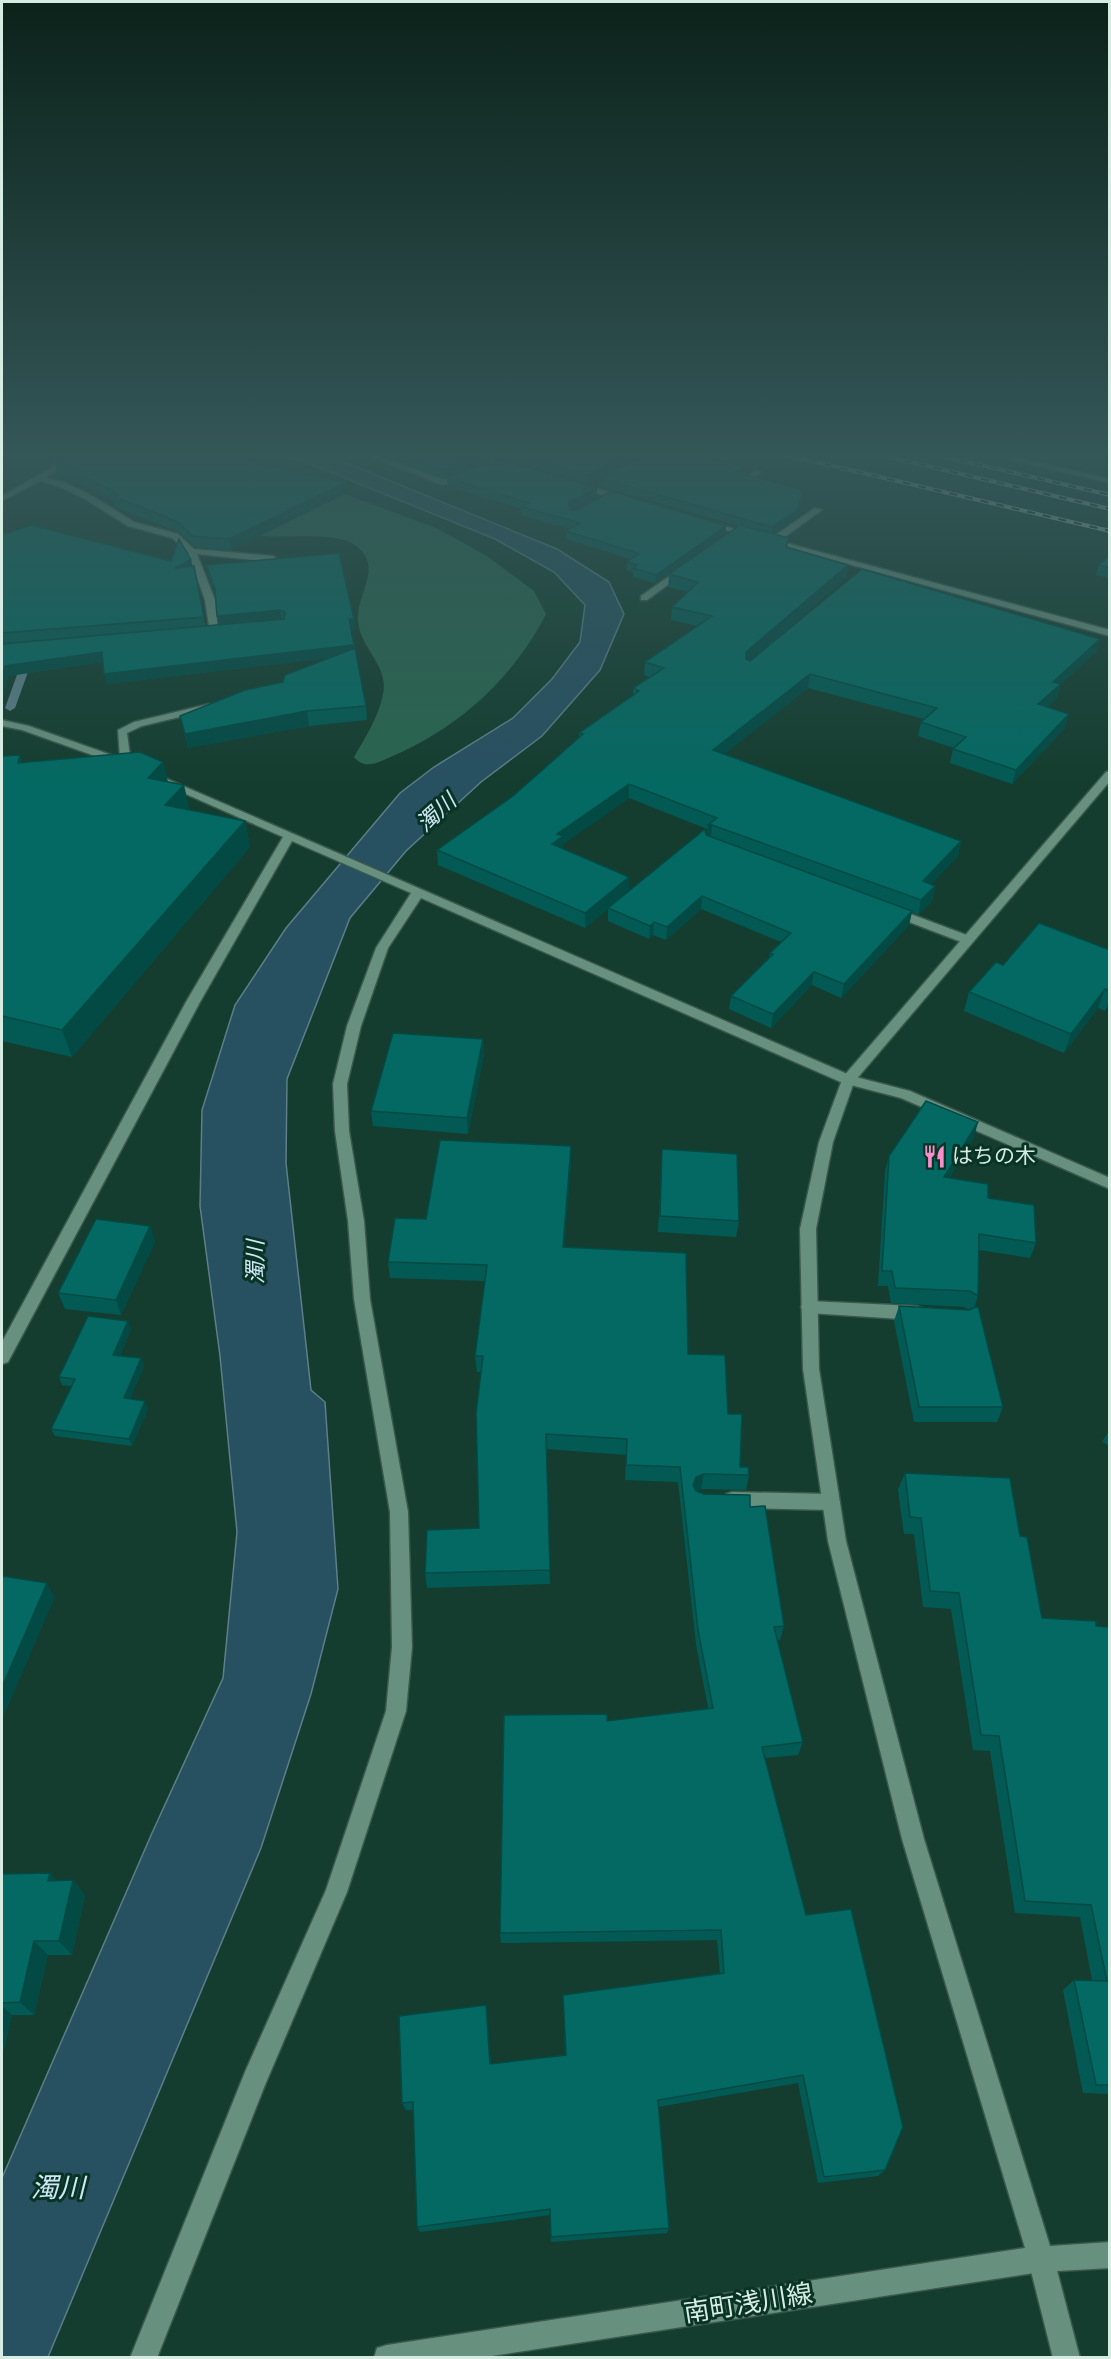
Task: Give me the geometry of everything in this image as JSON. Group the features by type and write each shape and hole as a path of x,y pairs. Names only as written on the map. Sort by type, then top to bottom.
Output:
{"street":[{"path":"196,563 210,600 213,631"},
{"path":"853,563 1110,633"},
{"path":"644,598 691,565"},
{"path":"859,575 868,567"},
{"path":"201,632 224,630"},
{"path":"2,723 33,731 131,766 123,732 138,724 223,705"},
{"path":"1067,2358 1041,2259 913,1839 837,1541 811,1369 808,1229 826,1142 848,1080 1110,774"},
{"path":"157,778 848,1080 905,1094 1110,1184"},
{"path":"2,1357 193,1002 289,836"},
{"path":"143,2358 254,2081 336,1892 396,1711 402,1647 399,1512 362,1299 357,1221 342,1131 340,1084 354,1026 381,948 418,892"},
{"path":"880,907 968,940"},
{"path":"809,1307 928,1314"},
{"path":"714,1500 831,1502"},
{"name":"南町浅川線","path":"387,2358 1041,2259 1110,2255"}],"green space":[{"path":"368,563 497,563 534,591 546,614 518,659 483,698 463,715 442,730 395,755 374,763 364,764 354,757 378,710 384,684 379,666 364,641 358,622 360,601 369,572"}],"water":[{"name":"濁川","path":"538,563 579,563 609,582 624,614 600,670 542,736 481,782 406,851 350,918 287,1079 286,1163 311,1390 325,1402 338,1589 311,1694 261,1848 48,2357 2,2358 2,2178 152,1833 223,1678 237,1532 220,1356 200,1206 202,1110 235,1005 286,928 400,793 434,767 513,718 552,679 580,642 585,605 554,572"}],"building":[{"path":"2,563 185,563 175,568 194,566 204,617 2,633"},
{"path":"341,563 354,619 349,619 354,645 104,674 102,652 5,666 2,679 2,644 284,619 285,612 280,610 217,616 215,589 206,565"},
{"path":"631,563 673,563 656,575 633,568 637,565"},
{"path":"685,563 841,563 848,565 746,652 746,659 750,661 862,569 1100,639 1053,682 1061,684 1038,704 1069,714 1016,770 953,749 966,737 921,722 937,708 810,674 713,750 961,841 923,881 935,886 921,900 708,825 717,818 629,784 557,834 563,836 552,844 629,877 585,913 437,850 513,796 583,734 579,733 639,691 633,688 664,668 645,662 712,616 672,607 698,582 669,574"},
{"path":"1110,563 1110,568 1099,565"},
{"path":"355,648 366,706 307,711 185,734 180,716 245,690 283,682 285,675"},
{"path":"140,752 163,762 148,778 184,785 165,805 245,821 62,1030 2,1016 2,756 20,755 18,763"},
{"path":"705,829 706,835 912,911 844,984 814,972 773,1014 731,996 791,933 702,896 667,927 654,922 650,926 608,908"},
{"path":"1039,923 1110,950 1110,991 1105,989 1071,1034 969,992 996,962 1003,965"},
{"path":"393,1033 483,1039 467,1118 371,1111"},
{"path":"926,1101 978,1122 944,1177 988,1184 988,1198 1034,1205 1036,1243 979,1234 978,1296 970,1291 895,1288 892,1271 882,1271 889,1156"},
{"path":"440,1140 571,1146 563,1247 686,1253 688,1354 725,1355 728,1414 742,1414 740,1467 748,1467 749,1475 704,1474 696,1477 693,1485 696,1491 704,1494 750,1495 750,1507 765,1506 784,1626 774,1627 803,1742 762,1747 806,1915 851,1909 903,2127 885,2170 824,2177 803,2075 658,2100 669,2228 551,2237 550,2209 417,2227 413,2102 402,2103 399,2016 486,2005 490,2064 566,2055 563,1995 724,1973 721,1930 500,1933 504,1715 607,1714 607,1721 713,1708 698,1630 680,1467 626,1465 627,1439 546,1434 550,1570 425,1573 427,1530 479,1528 476,1413 483,1356 475,1356 487,1265 388,1262 395,1218 426,1219"},
{"path":"662,1149 737,1154 739,1221 660,1216"},
{"path":"96,1219 150,1226 116,1300 58,1293"},
{"path":"899,1306 969,1310 978,1306 1003,1407 919,1407"},
{"path":"88,1316 128,1321 113,1355 141,1358 124,1398 145,1401 129,1439 51,1429 75,1379 59,1377"},
{"path":"905,1473 1010,1478 1020,1536 1027,1537 1042,1618 1096,1621 1096,1626 1110,1627 1110,2085 1096,2085 1074,1980 1107,1981 1091,1905 1025,1901 999,1736 981,1735 959,1593 930,1591 921,1518 910,1517"},
{"path":"2,1576 47,1583 2,1687"},
{"path":"50,1873 48,1881 73,1880 59,1941 34,1941 20,2002 2,2003 2,1874"}],"waterway":[{"path":"10,708 23,672 21,656"}],"place":[{"name":"はちの木","path":"934,1156"}]}
